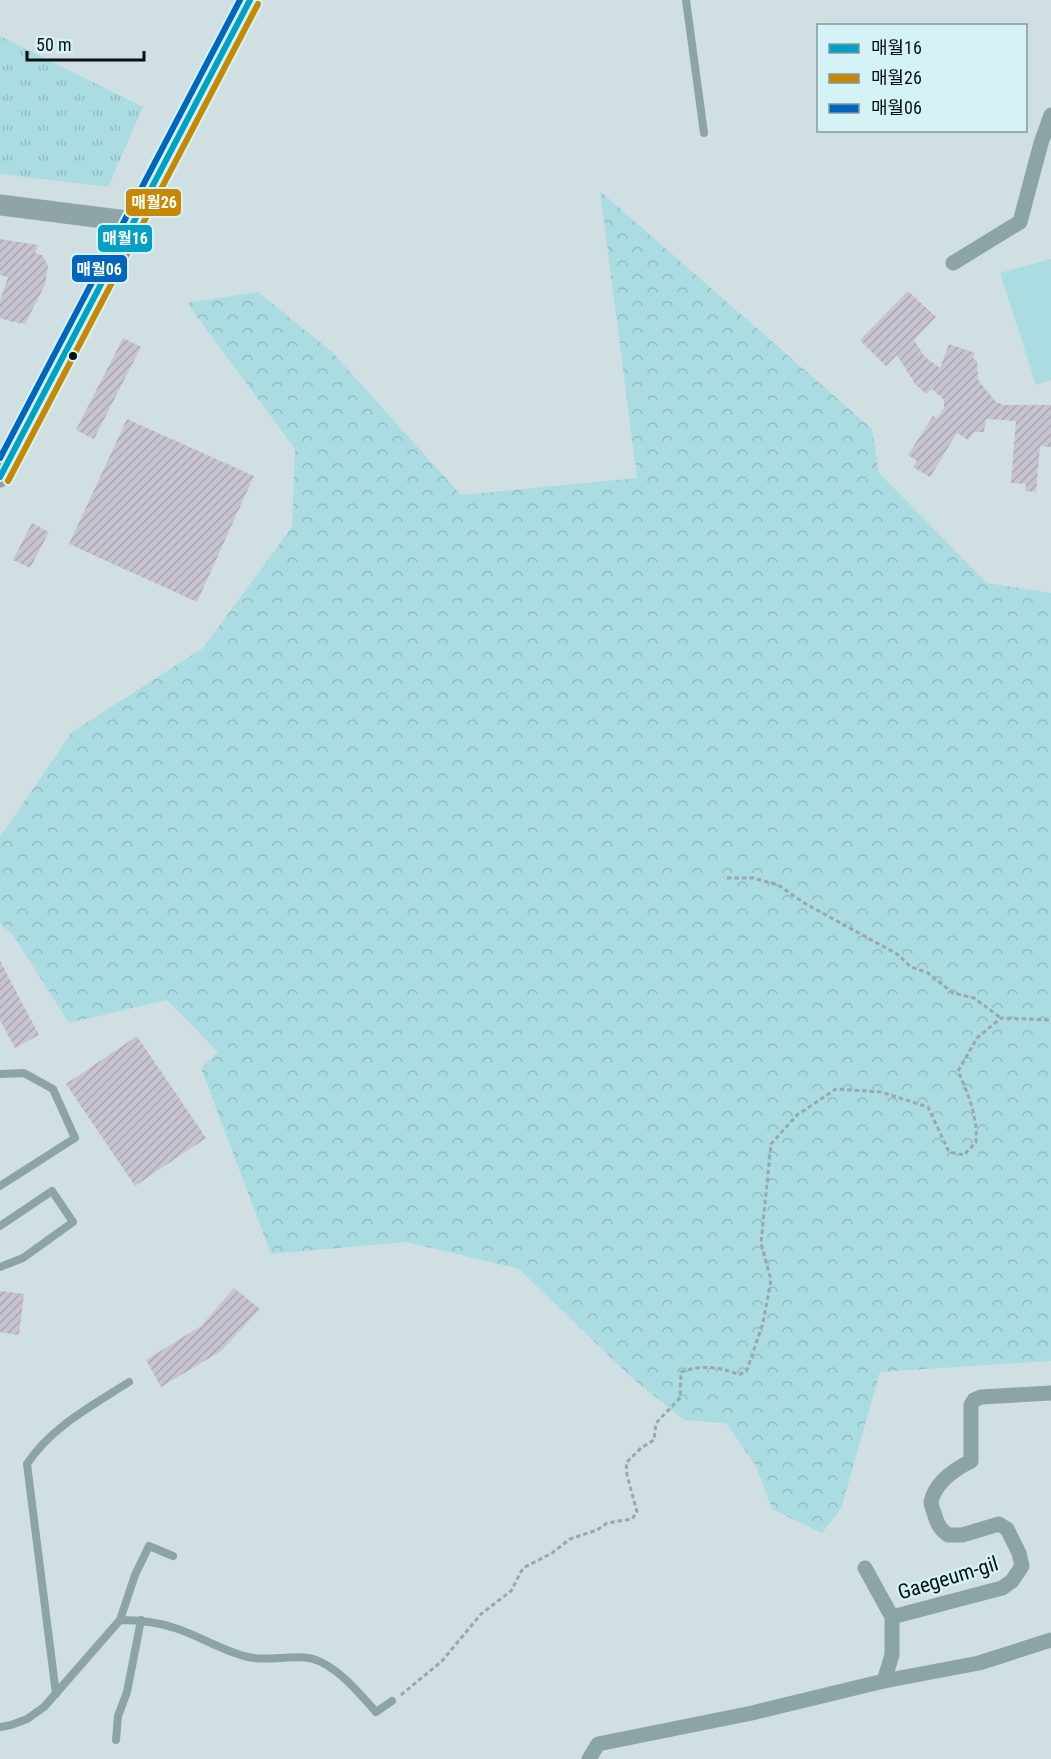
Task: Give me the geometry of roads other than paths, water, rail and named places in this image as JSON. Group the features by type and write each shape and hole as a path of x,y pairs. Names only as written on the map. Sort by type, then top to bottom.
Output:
{"main road":[{"path":"0,477 250,0"},
{"path":"0,205 135,222"}],"street":[{"path":"953,263 1020,222 1041,143 1051,115"},
{"name":"Gaegeum-gil","path":"884,1681 892,1655 892,1617 1002,1588 1012,1581 1022,1566 1019,1553 1007,1529 999,1524 962,1535 948,1535 938,1527 930,1504 936,1490 944,1480 971,1461 971,1405 974,1400 981,1397 1051,1393"},
{"path":"865,1568 892,1617"},
{"path":"589,1759 598,1744 752,1713 884,1681 979,1663 1051,1640"}],"lane":[{"path":"686,0 704,133"},
{"path":"0,1074 24,1073 53,1089 75,1138 0,1186"},
{"path":"0,1226 52,1191 73,1222 23,1258 0,1267"},
{"path":"56,1694 27,1464 36,1450 70,1420 129,1382"},
{"path":"0,1727 27,1719 44,1707 120,1620 135,1575 148,1546 173,1557"},
{"path":"120,1620 141,1620 176,1628 247,1657 263,1660 288,1656 319,1660 352,1686 376,1712 392,1701"},
{"path":"116,1740 118,1716 127,1692 141,1620"}]}
